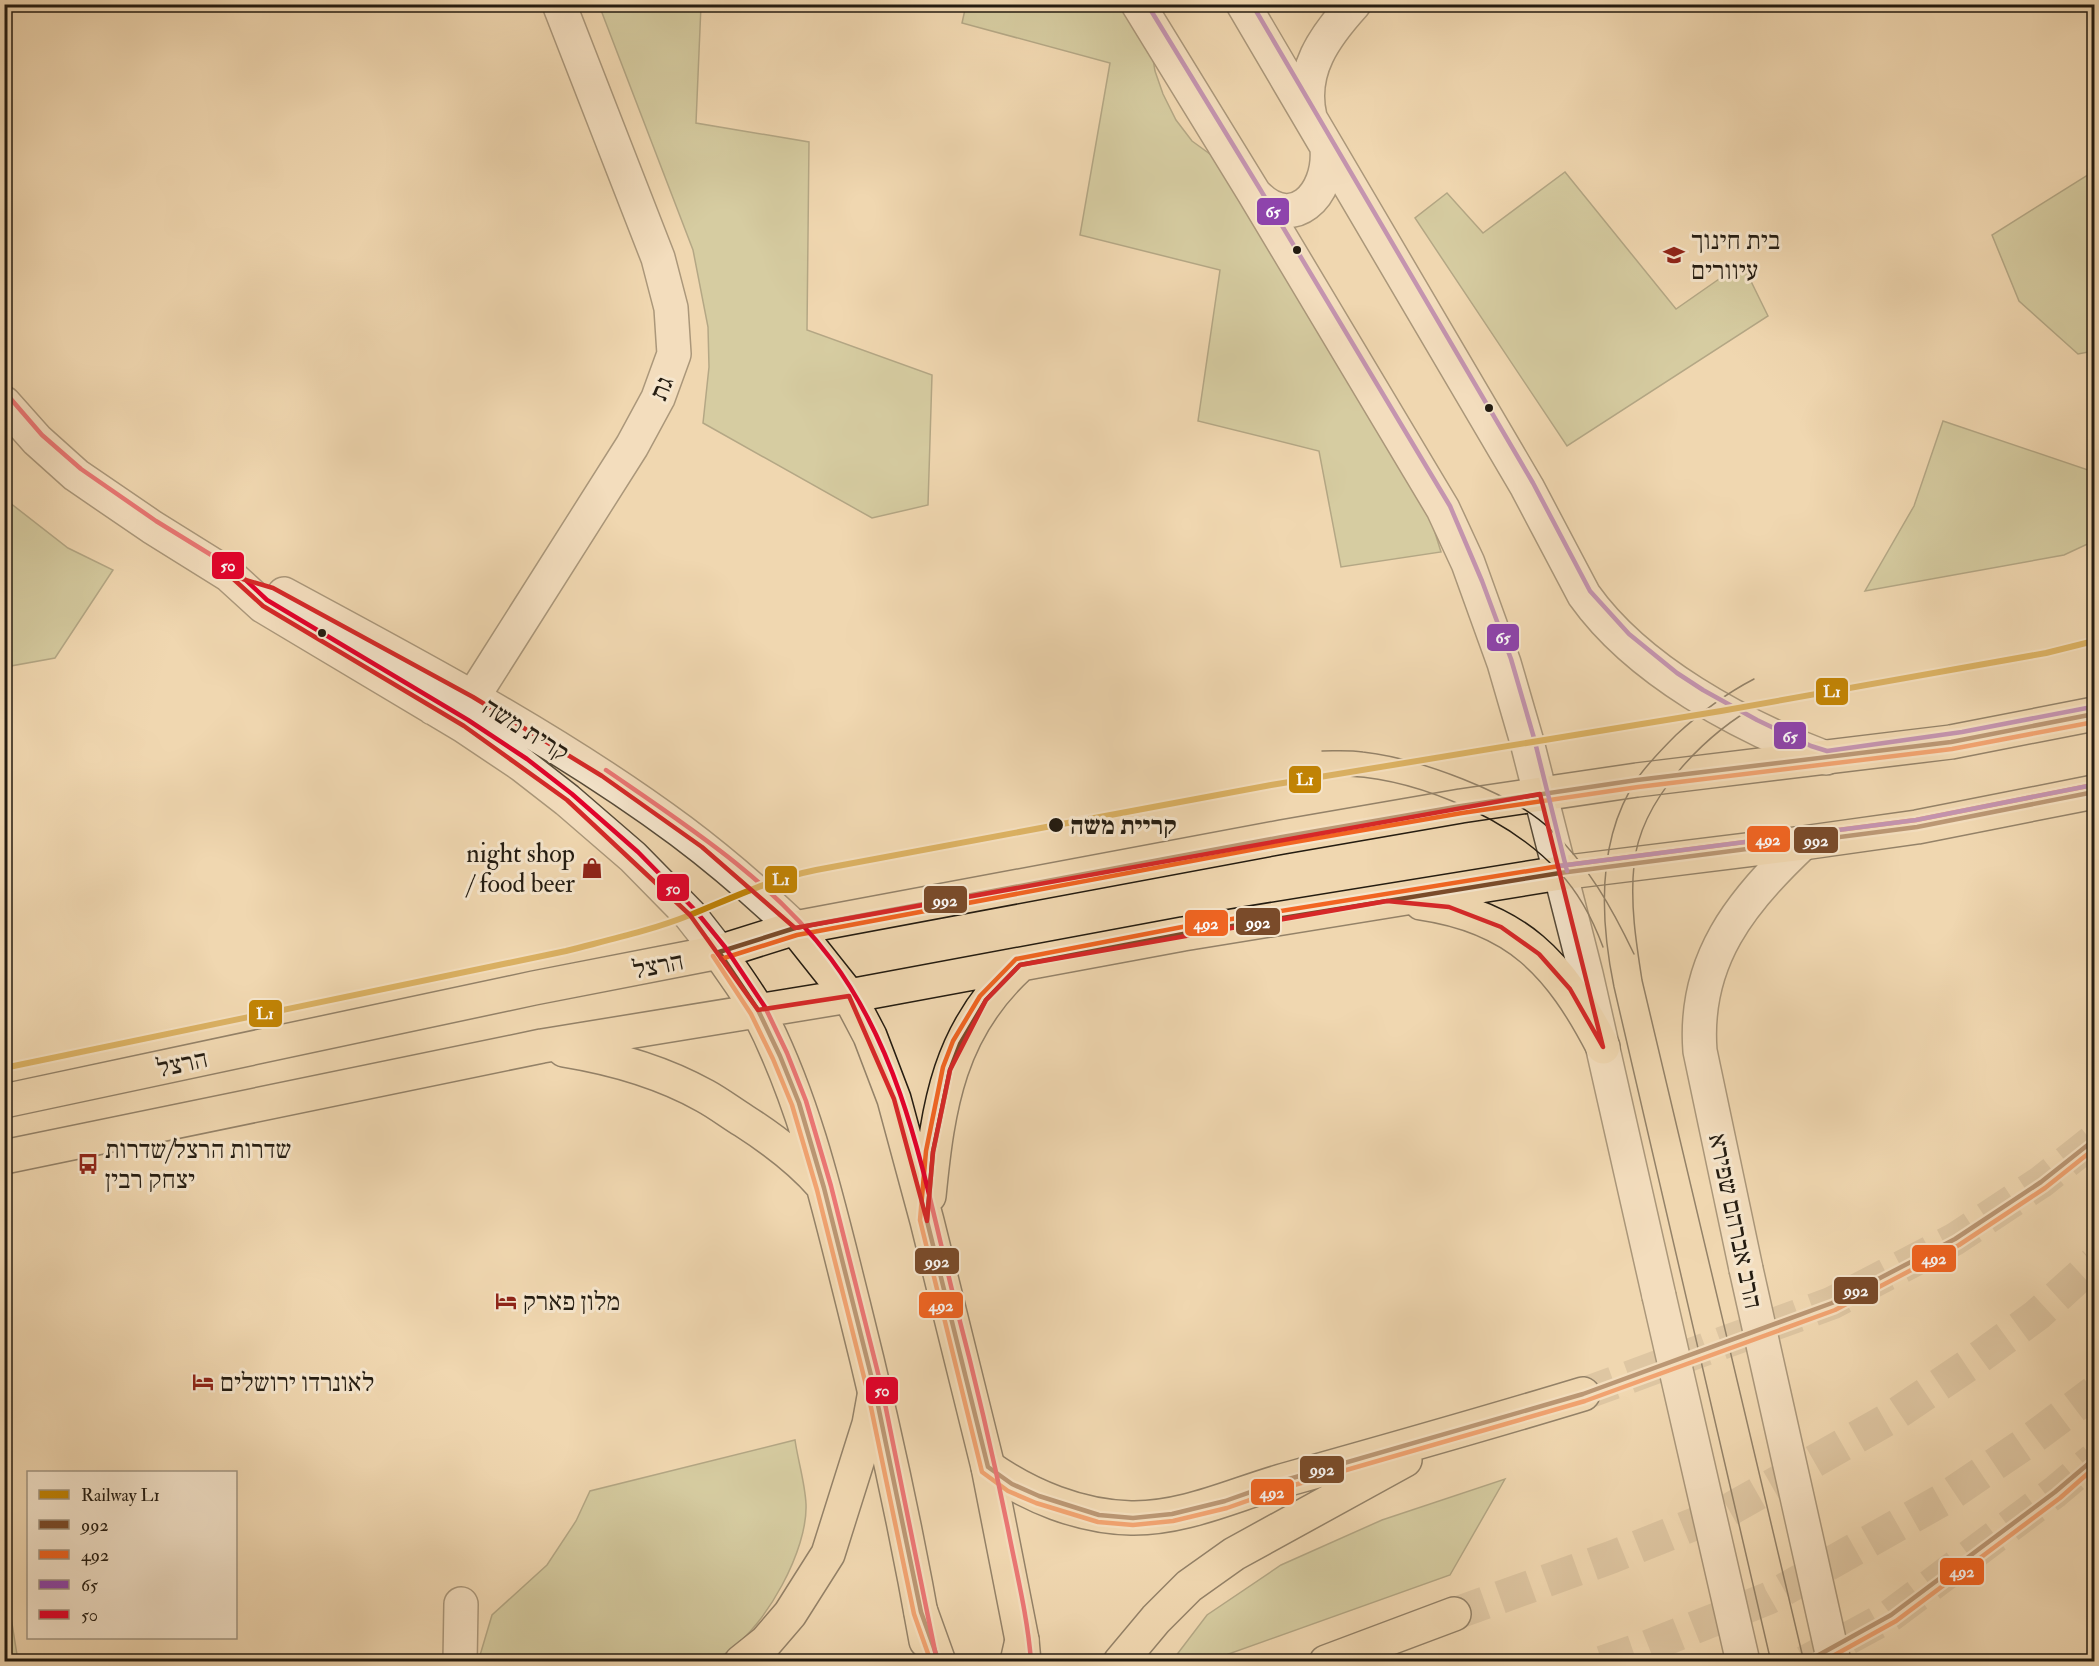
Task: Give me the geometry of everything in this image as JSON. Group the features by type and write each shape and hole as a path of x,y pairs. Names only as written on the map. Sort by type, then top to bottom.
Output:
{"main road":[{"name":"הרצל","path":"4,1101 534,988 719,952 795,928 1270,839 1540,794 1677,774 1951,742 2094,714"},
{"path":"4,1157 542,1046 849,996 1183,934 1560,873 1917,827 2094,792"},
{"path":"1387,901 1449,907 1475,915 1508,932 1539,954 1556,971 1584,1011 1603,1047"},
{"path":"795,928 849,996 870,1036 894,1099 988,1467 1021,1654"},
{"path":"719,952 758,1010 799,1103 824,1188 875,1391 930,1662"},
{"path":"927,1221 933,1152 950,1070 960,1044 986,1000 1020,965"},
{"path":"542,1046 598,1056 636,1067 704,1096 788,1152 808,1169 824,1188"},
{"path":"741,1662 766,1641 790,1614 828,1554 869,1424 875,1391"},
{"path":"988,1467 1012,1484 1039,1496 1099,1515 1133,1518 1172,1514 1226,1501 1281,1481 1583,1394"},
{"path":"1120,1662 1189,1586 1233,1554 1456,1432"},
{"path":"921,1612 939,1662"},
{"path":"1326,1662 1454,1614"}],"street":[{"name":"גת","path":"433,708 444,711 459,710 473,697 632,446 658,398 674,354 671,308 658,258 559,4"},
{"path":"1138,4 1443,509 1468,563 1504,663 1560,873 1603,1047 1743,1662"},
{"path":"1243,4 1527,487 1584,595 1593,607 1626,641 1712,705 1774,737 1826,758"},
{"path":"1310,119 1308,92 1312,65 1328,33 1354,4"},
{"path":"1254,193 1262,202 1280,210 1289,210 1306,203 1314,197 1323,183 1327,166 1327,148"},
{"name":"קרית משה","path":"4,403 37,440 76,475 152,527 229,575 263,606 433,708 522,765 575,807 648,872 690,915 719,952"},
{"name":"קרית משה","path":"229,575 273,588 473,697 602,777 680,830 728,868 795,928"},
{"name":"הרב אברהם שפירא","path":"1803,843 1764,881 1730,926 1715,955 1702,1000 1698,1025 1700,1051 1746,1269 1834,1662"},
{"path":"460,1662 461,1604"}],"highlighted area":[{"path":"229,575 273,588 473,697 602,776 702,847 795,928 1540,794 1603,1047 1570,989 1539,954 1501,927 1449,907 1387,901 1020,965 986,1000 950,1070 933,1152 927,1221 894,1099 849,996 758,1010 690,915 567,800 464,726 263,606"}],"green space":[{"path":"599,5 701,5 696,123 809,142 807,330 932,375 928,505 872,518 703,423 709,367 708,327 693,250"},
{"path":"966,5 1129,5 1152,53 1163,94 1176,120 1192,141 1214,157 1417,495 1432,523 1441,552 1341,567 1319,451 1198,421 1220,270 1080,235 1110,63 962,23"},
{"path":"2094,171 2094,351 2078,354 2019,301 1992,235"},
{"path":"1565,172 1676,309 1742,263 1768,316 1567,446 1415,218 1447,193 1483,233"},
{"path":"1943,421 2094,472 2094,541 2064,555 1865,591 1914,506"},
{"path":"5,499 68,548 113,570 55,658 5,667"},
{"path":"795,1440 806,1504 800,1543 782,1585 770,1605 757,1624 727,1653 708,1662 478,1662 492,1615 547,1565 576,1521 590,1491"},
{"path":"1505,1479 1450,1575 1209,1661 1172,1661 1207,1615 1281,1565 1382,1520"},
{"path":"5,1580 18,1661 5,1661"}],"tunnel":[{"path":"1583,1394 1832,1303 1955,1239 2041,1182 2094,1140"},
{"path":"1454,1614 1612,1557 1727,1511 1890,1418 1970,1364 2037,1315 2094,1263"},
{"path":"1602,1662 1769,1598 1942,1500 2026,1443 2094,1392"},
{"path":"1805,1662 1891,1615 2055,1492 2094,1459"}],"tram line":[{"path":"1754,679 1723,698 1685,727 1655,756 1637,779 1614,828 1608,854 1604,907 1614,987 1771,1662"},
{"path":"1761,703 1718,732 1698,750 1662,793 1648,816 1639,840 1634,865 1633,909 1642,980 1804,1662"},
{"path":"1322,751 1353,751 1410,761 1489,790 1534,816 1564,843 1588,872 1617,920 1634,954"},
{"path":"1325,776 1387,781 1420,789 1482,815 1511,832 1537,851 1566,880 1585,907 1603,947"}],"rail line":[{"name":"L1","path":"4,1068 566,951 660,926 767,884 816,870 1271,785 1721,711 2046,653 2094,641"}],"transit line":[{"name":"65","path":"1147,4 1450,506 1482,581 1511,659 1534,738 1567,871"},
{"name":"65","path":"1252,4 1533,483 1590,591 1629,634 1677,673 1703,690 1757,720 1811,746 1827,751 1962,732 2092,707"},
{"name":"50","path":"10,398 42,435 81,469 156,521 234,569 267,600 468,720 527,759 572,794 638,852 695,910 725,947 765,1007 806,1101 831,1186 882,1389 937,1661"},
{"name":"992","path":"719,952 795,928 1461,806 1637,780 1951,742 2094,714"},
{"name":"492","path":"721,959 797,935 1283,844 1462,813 1638,787 1952,749 2094,722"},
{"name":"50","path":"606,770 697,833 755,879 782,904 808,930 831,959 857,998 878,1038 910,1124 970,1362 992,1453 1020,1588 1031,1661"},
{"name":"492","path":"2093,785 1916,820 1559,866 1182,927 1016,959 980,996 953,1041 943,1067 926,1151 920,1220 982,1472 1008,1491 1036,1503 1098,1522 1133,1525 1173,1521 1227,1508 1284,1488 1585,1401 1835,1310 1959,1245 2045,1188 2094,1149"},
{"name":"65","path":"1559,866 1916,820 2093,785"},
{"name":"992","path":"2094,792 1917,827 1560,873 1183,934 1020,965 986,1000 960,1044 950,1070 933,1152 927,1221 988,1467 1012,1484 1039,1496 1099,1515 1133,1518 1172,1514 1225,1501 1282,1481 1583,1394 1832,1303 1955,1239 2041,1182 2094,1140"},
{"name":"992","path":"719,952 758,1010 799,1103 824,1188 875,1391 921,1612 939,1662"},
{"name":"492","path":"713,956 751,1014 792,1105 817,1190 868,1393 914,1614 931,1662"},
{"name":"992","path":"1806,1662 1891,1615 2055,1492 2094,1459"},
{"name":"492","path":"1822,1662 1896,1621 2060,1498 2094,1468"}],"place":[{"name":"בית חינוך עיוורים","path":"1674,255"},
{"name":"קריית משה","path":"1056,825"},
{"name":"night shop / food beer","path":"592,868"},
{"name":"שדרות הרצל/שדרות יצחק רבין","path":"88,1164"},
{"name":"מלון פארק","path":"506,1301"},
{"name":"לאונרדו ירושלים","path":"203,1382"}]}
